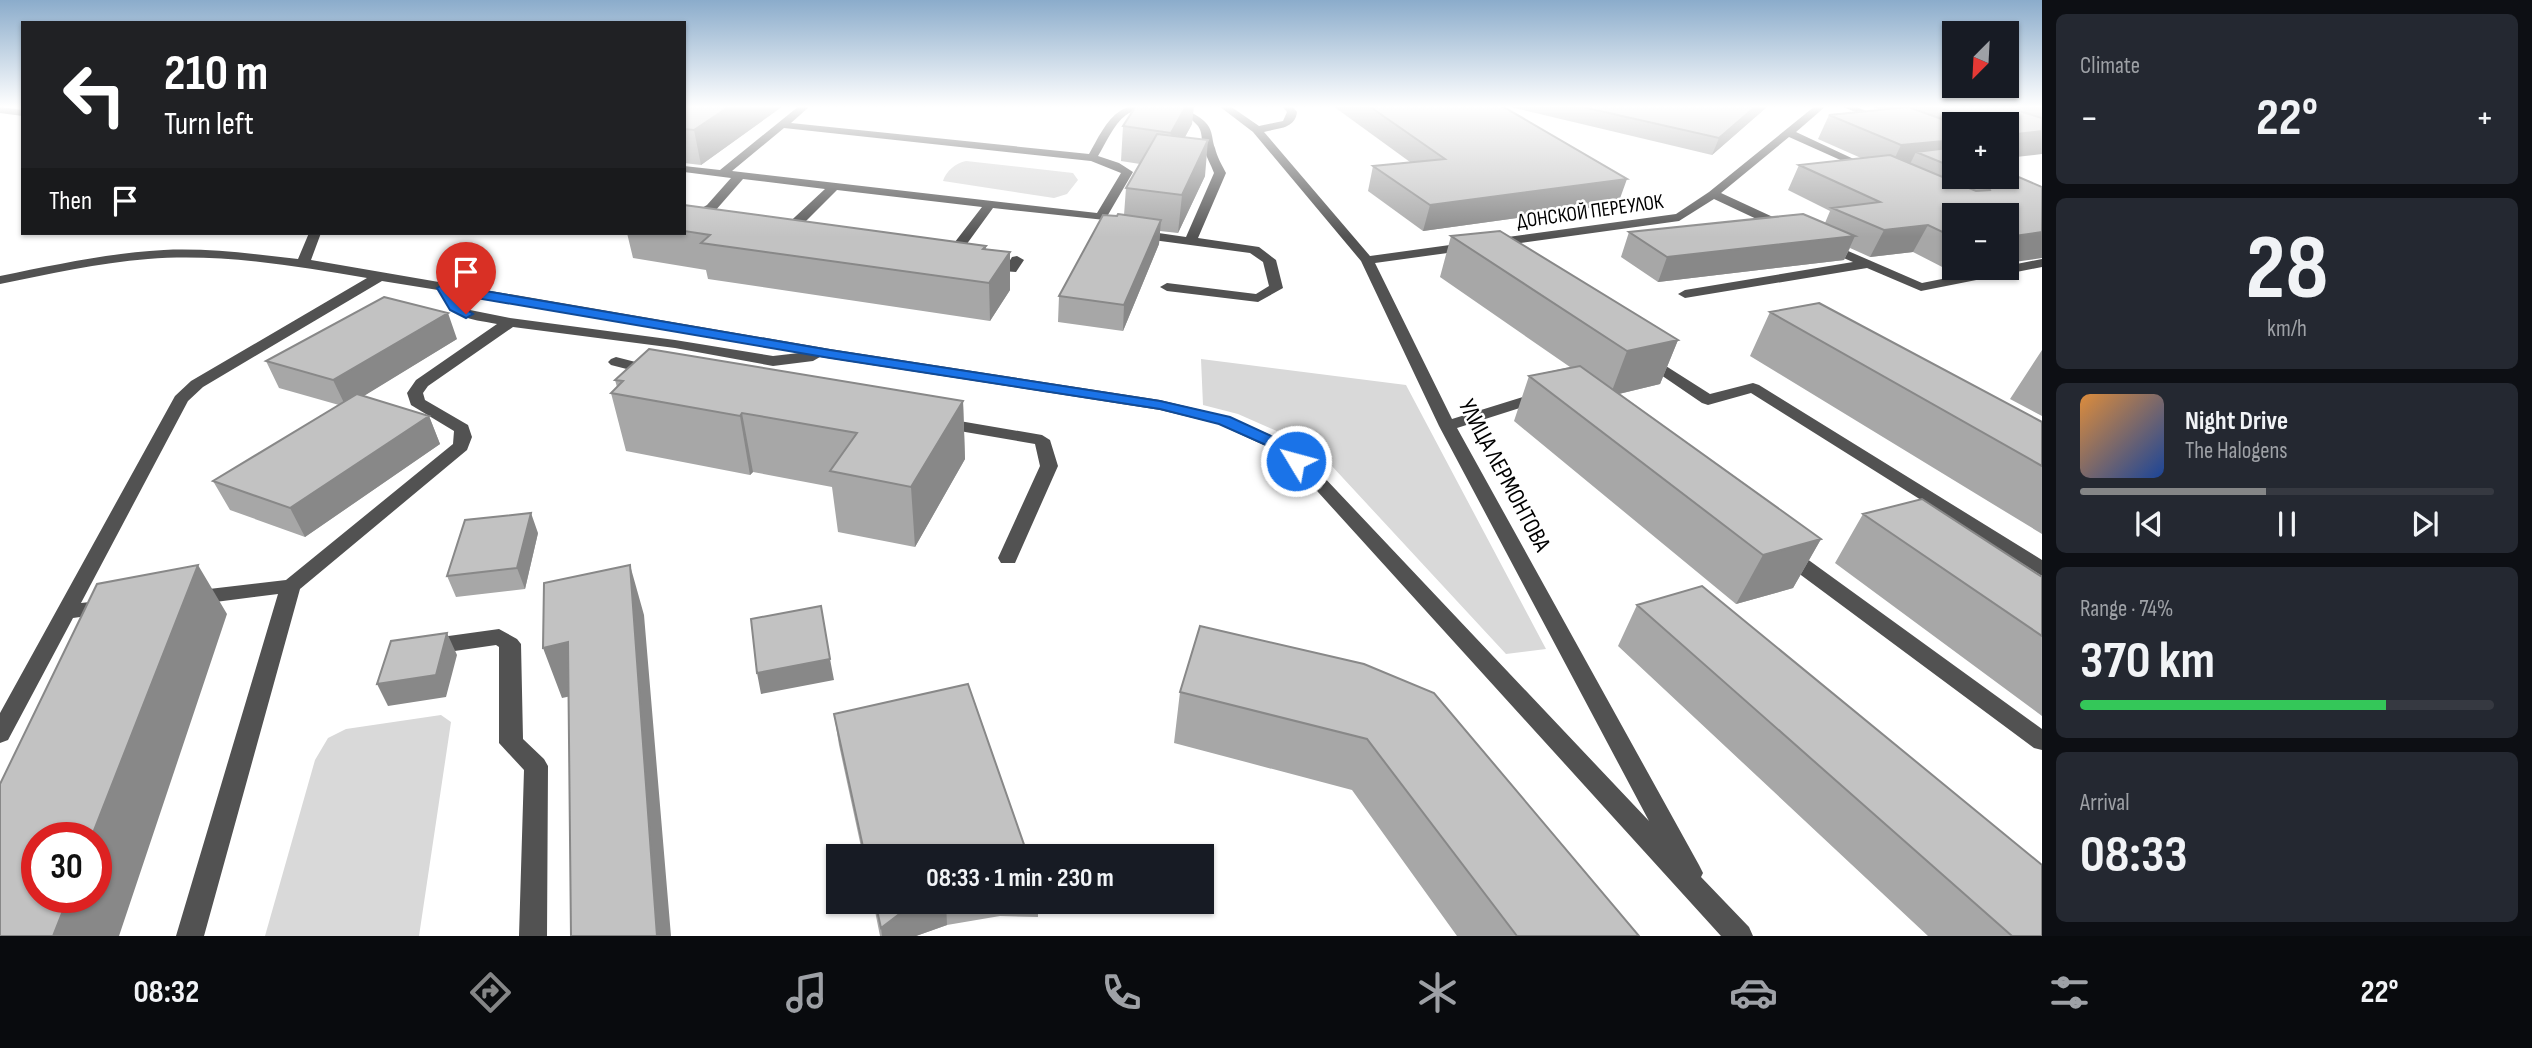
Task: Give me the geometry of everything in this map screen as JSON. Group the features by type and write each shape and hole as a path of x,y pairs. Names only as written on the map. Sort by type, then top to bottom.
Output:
{"street":[{"path":"723,173 752,150"},
{"path":"1014,150 1092,158 1127,172 1101,217"},
{"path":"1092,158 1098,150"},
{"path":"1189,241 1220,173 1210,150"},
{"name":"УЛИЦА ЛЕРМОНТОВА","path":"1274,150 1367,260 1447,426 1703,898"},
{"path":"1766,150 1713,194 1921,287 2042,264"},
{"path":"1827,150 1884,175"},
{"path":"686,169 1101,217"},
{"path":"686,222 711,208 740,175"},
{"path":"798,241 786,238 785,233 835,186"},
{"name":"ДОНСКОЙ ПЕРЕУЛОК","path":"1367,260 1484,250 1679,217 1713,194"},
{"path":"991,203 954,261 1011,269 1017,260"},
{"path":"1101,217 1107,230"},
{"path":"1121,232 1254,250 1269,260 1276,288 1258,298 1167,287"},
{"path":"303,263 314,235"},
{"path":"0,280 77,264 149,255 223,256 303,263 830,354"},
{"path":"1685,294 1867,264"},
{"path":"0,734 181,399 197,384 378,277"},
{"path":"444,288 454,307 466,314 510,322 773,361 830,354"},
{"path":"172,600 291,586 461,446 464,437 462,429 417,402 415,393 422,383 510,322"},
{"path":"701,365 716,351"},
{"name":"УЛИЦА ЛЕРМОНТОВА","path":"830,354 1160,405 1224,421 1278,445 1314,477 1739,936"},
{"path":"1639,354 1708,400 1754,388 2042,569"},
{"path":"616,362 675,376"},
{"path":"1447,426 1544,395 1565,398"},
{"path":"919,419 1042,440 1049,466 1008,558"},
{"path":"1764,538 2042,741"},
{"path":"190,936 291,586"},
{"path":"66,612 132,604"},
{"path":"411,649 499,637 510,644 510,743 536,766 533,936"}],"shaded area":[{"path":"966,161 1073,173 1078,180 1067,194 1054,198 943,181 952,168"},
{"path":"1201,359 1406,385 1546,649 1506,654 1330,464 1279,432 1238,414 1203,405"},
{"path":"441,715 451,722 419,936 265,936 315,760 328,738 346,729"}],"building":[{"path":"1148,150 1203,150 1182,195 1126,188"},
{"path":"1432,150 1577,150 1627,179 1430,205 1373,166 1445,159"},
{"path":"1942,150 1942,163 1916,152"},
{"path":"1890,155 1942,177 1942,189 1976,191 2019,189 2019,177 2042,187 2042,232 2019,235 2019,203 1942,203 1942,232 1928,225 1884,230 1832,208 1880,202 1799,165"},
{"path":"686,205 986,246 983,249 1010,252 989,283 701,243 710,235 686,231"},
{"path":"1118,214 1161,220 1124,305 1059,296 1103,215"},
{"path":"1803,214 1855,236 1667,257 1629,232"},
{"path":"1500,231 1678,340 1627,351 1451,236"},
{"path":"384,297 448,313 333,380 266,361"},
{"path":"1819,303 2042,422 2042,466 1770,312"},
{"path":"649,349 963,401 911,487 830,471 857,433 611,393 623,381 615,380"},
{"path":"1580,366 1821,539 1763,555 1529,376"},
{"path":"357,394 429,416 290,508 213,481"},
{"path":"1922,499 2042,577 2042,636 1863,514"},
{"path":"531,513 517,568 447,576 465,520"},
{"path":"198,565 97,822 21,822 21,913 62,913 53,936 0,936 0,784 97,584"},
{"path":"630,565 657,936 571,936 568,642 543,648 544,583"},
{"path":"1702,586 2042,865 2042,936 2012,936 1637,605"},
{"path":"821,606 830,659 757,673 751,619"},
{"path":"1200,626 1364,664 1434,693 1639,936 1517,936 1367,739 1180,692"},
{"path":"447,633 436,675 377,684 391,641"},
{"path":"968,684 1024,844 862,844 834,714"},
{"path":"878,914 899,914 881,928"}],"route":[{"path":"466,314 454,307 444,288 830,354 1160,405 1224,421 1278,445 1296,461"}]}
